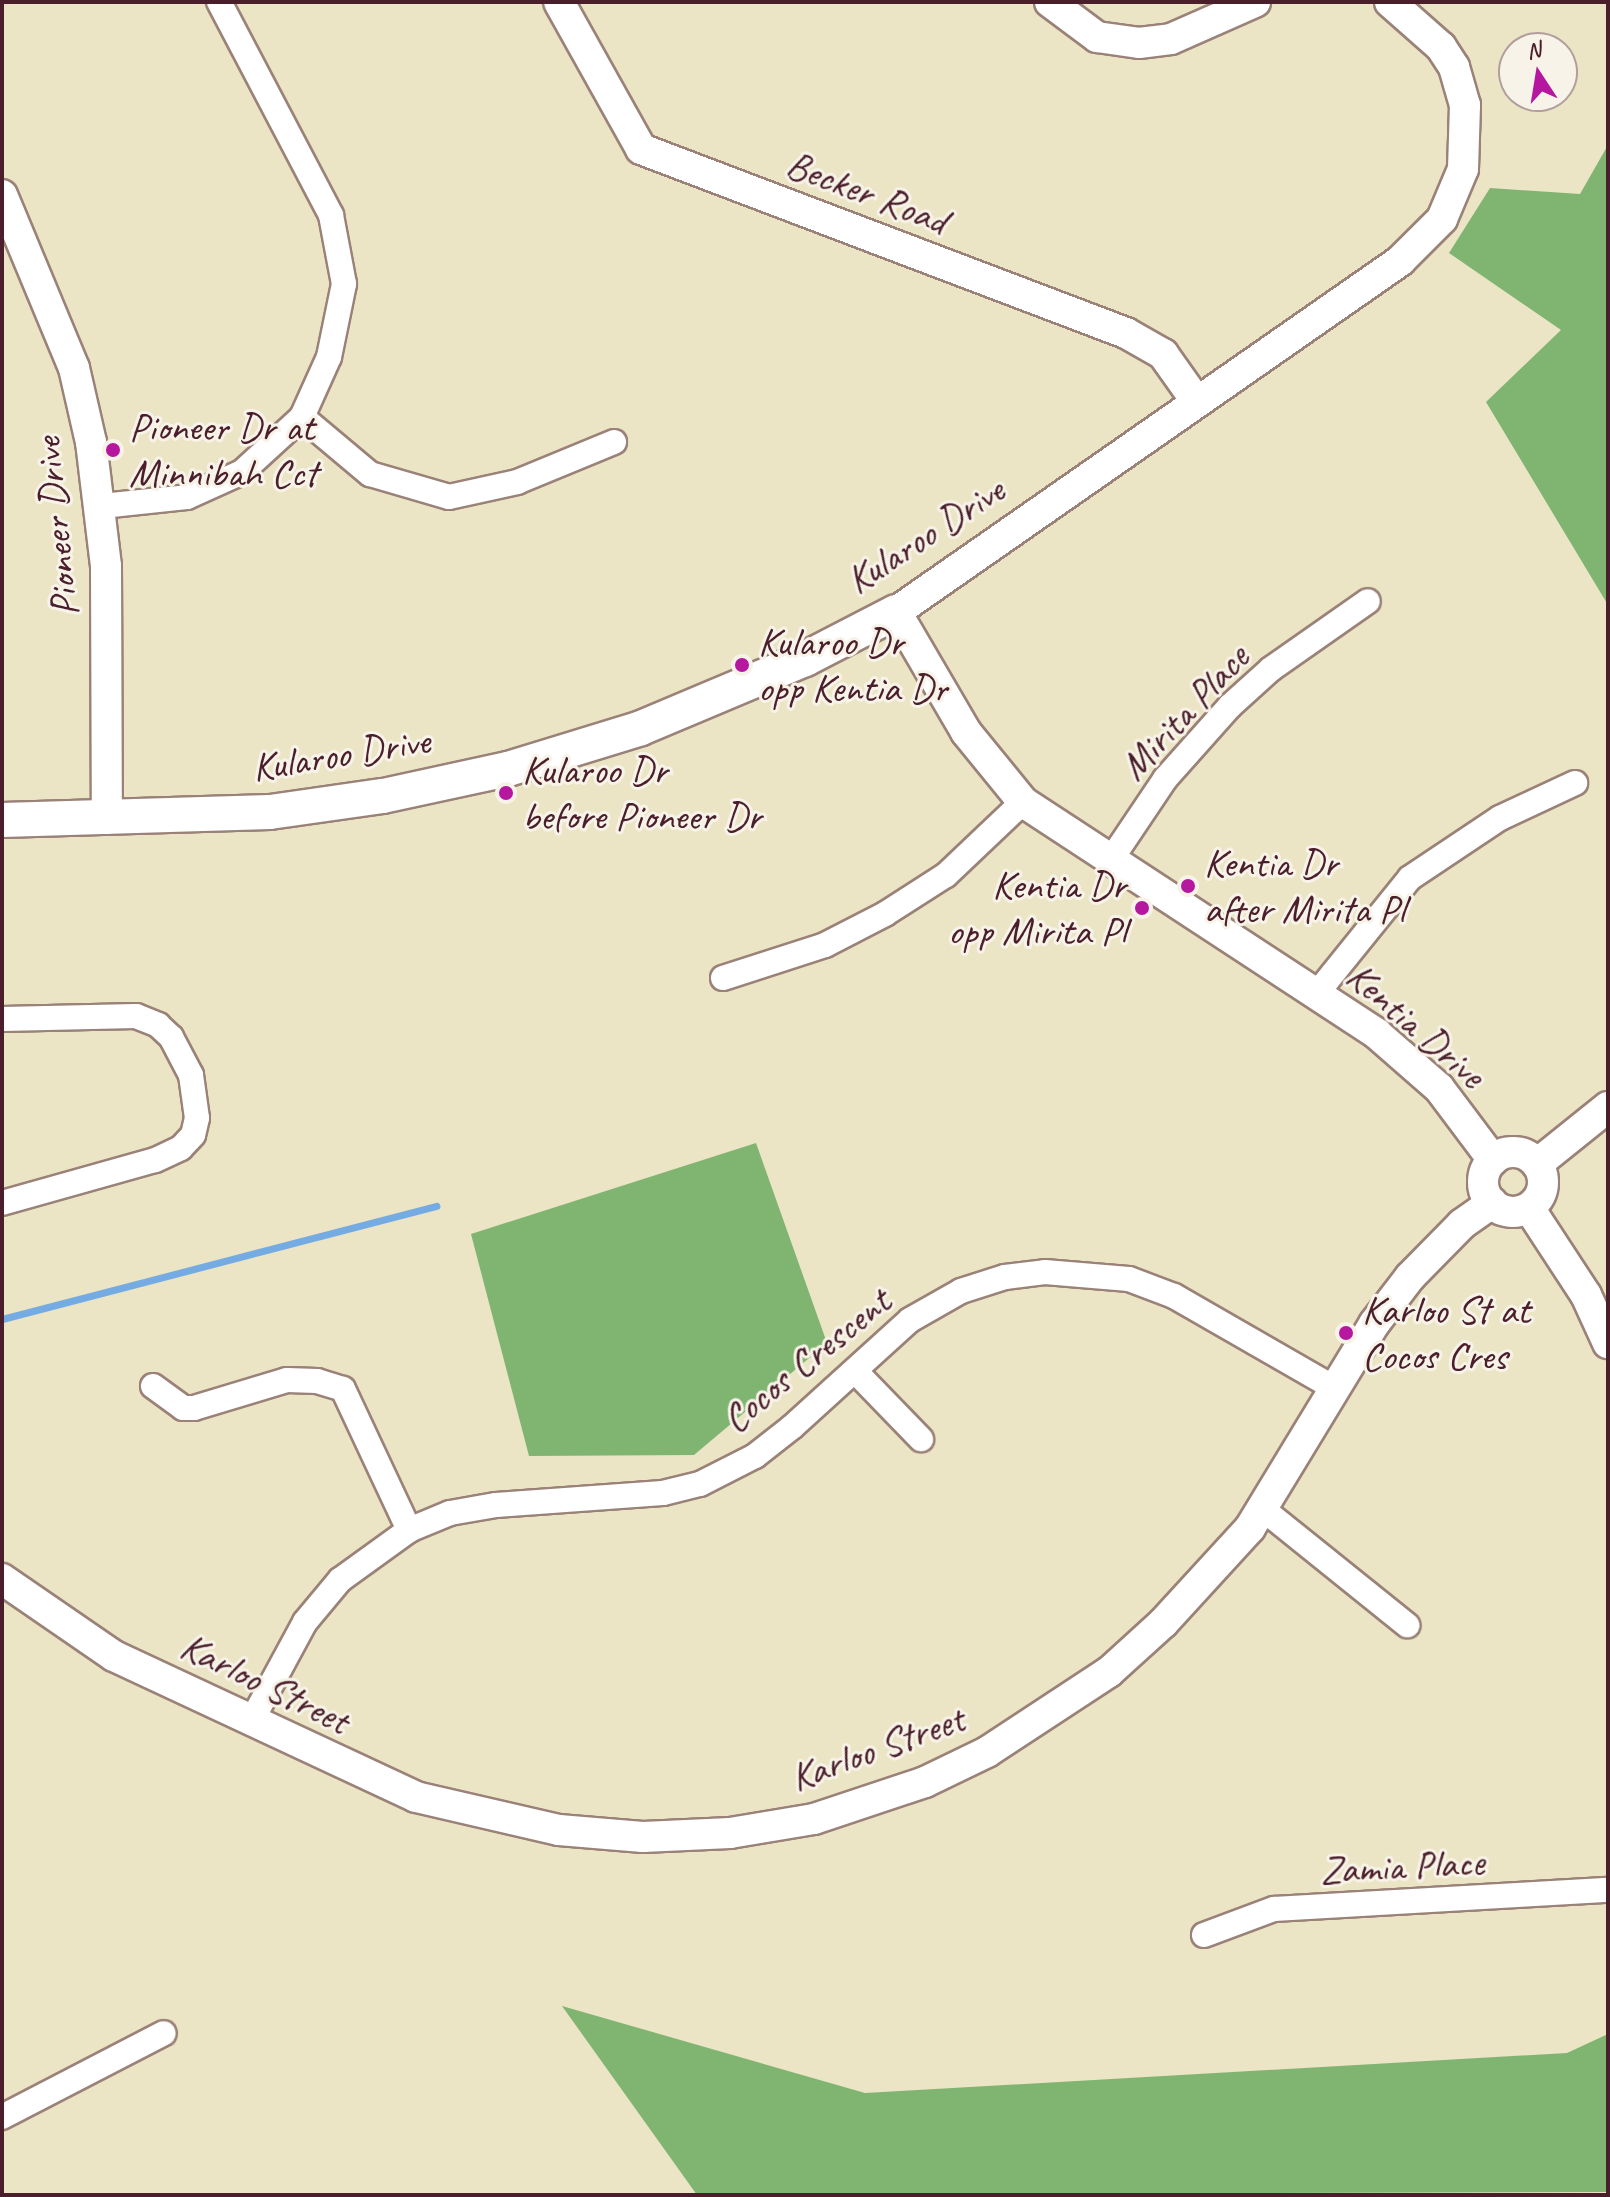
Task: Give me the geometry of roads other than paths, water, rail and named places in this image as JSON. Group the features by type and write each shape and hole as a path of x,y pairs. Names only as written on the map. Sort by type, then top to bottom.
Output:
{"main road":[{"name":"Kularoo Drive","path":"2,820 270,812 383,796 508,769 641,728 805,659 896,612"}],"street":[{"path":"102,506 187,497 242,472 302,417 329,357 344,284 331,215 219,2"},
{"name":"Becker Road","path":"559,2 641,149 1126,333 1163,354 1197,402"},
{"path":"1050,2 1097,37 1139,43 1171,39 1255,2"},
{"name":"Kularoo Drive","path":"896,612 1400,261 1426,239 1452,201 1467,138 1460,87 1441,47 1395,3"},
{"name":"Pioneer Drive","path":"2,195 74,368 102,506 107,819"},
{"path":"302,417 370,474 449,497 517,482 614,442"},
{"name":"Mirita Place","path":"1110,861 1165,779 1230,706 1271,669 1368,601"},
{"name":"Kentia Drive","path":"896,612 966,732 1023,802 1110,861 1318,992 1439,1088 1493,1160"},
{"path":"1318,992 1410,878 1500,818 1575,783"},
{"path":"723,978 825,945 885,914 946,875 1023,802"},
{"path":"2,1019 136,1016 158,1025 171,1037 191,1075 197,1118 193,1135 181,1148 155,1160 2,1203"},
{"path":"1537,1164 1608,1107"},
{"path":"1516,1152 1537,1164 1543,1188 1529,1208 1509,1212 1492,1203 1483,1181 1493,1160 1516,1152"},
{"name":"Karloo Street","path":"2,1579 114,1656 416,1797 559,1830 686,1835 814,1819 925,1782 1045,1717 1109,1672 1163,1623 1264,1510 1332,1387 1410,1277 1462,1224 1492,1203"},
{"path":"1529,1208 1586,1295 1608,1343"},
{"name":"Cocos Crescent","path":"252,1720 305,1622 340,1580 409,1530 450,1513 496,1505 663,1493 700,1484 755,1456 910,1320 961,1291 1005,1277 1090,1272 1174,1296 1332,1387"},
{"path":"855,1371 921,1439"},
{"path":"153,1386 183,1408 194,1408 287,1380 343,1389 409,1530"},
{"path":"1264,1510 1407,1625"},
{"name":"Zamia Place","path":"1204,1935 1274,1909 1608,1890"},
{"path":"2,2117 164,2033"}],"waterway":[{"path":"2,1319 437,1206"}],"place":[{"name":"Pioneer Dr at Minnibah Cct","path":"113,450"},
{"name":"Kularoo Dr opp Kentia Dr","path":"742,665"},
{"name":"Kularoo Dr before Pioneer Dr","path":"506,793"},
{"name":"Kentia Dr after Mirita Pl","path":"1188,886"},
{"name":"Kentia Dr opp Mirita Pl","path":"1142,908"},
{"name":"Karloo St at Cocos Cres","path":"1346,1333"}]}
